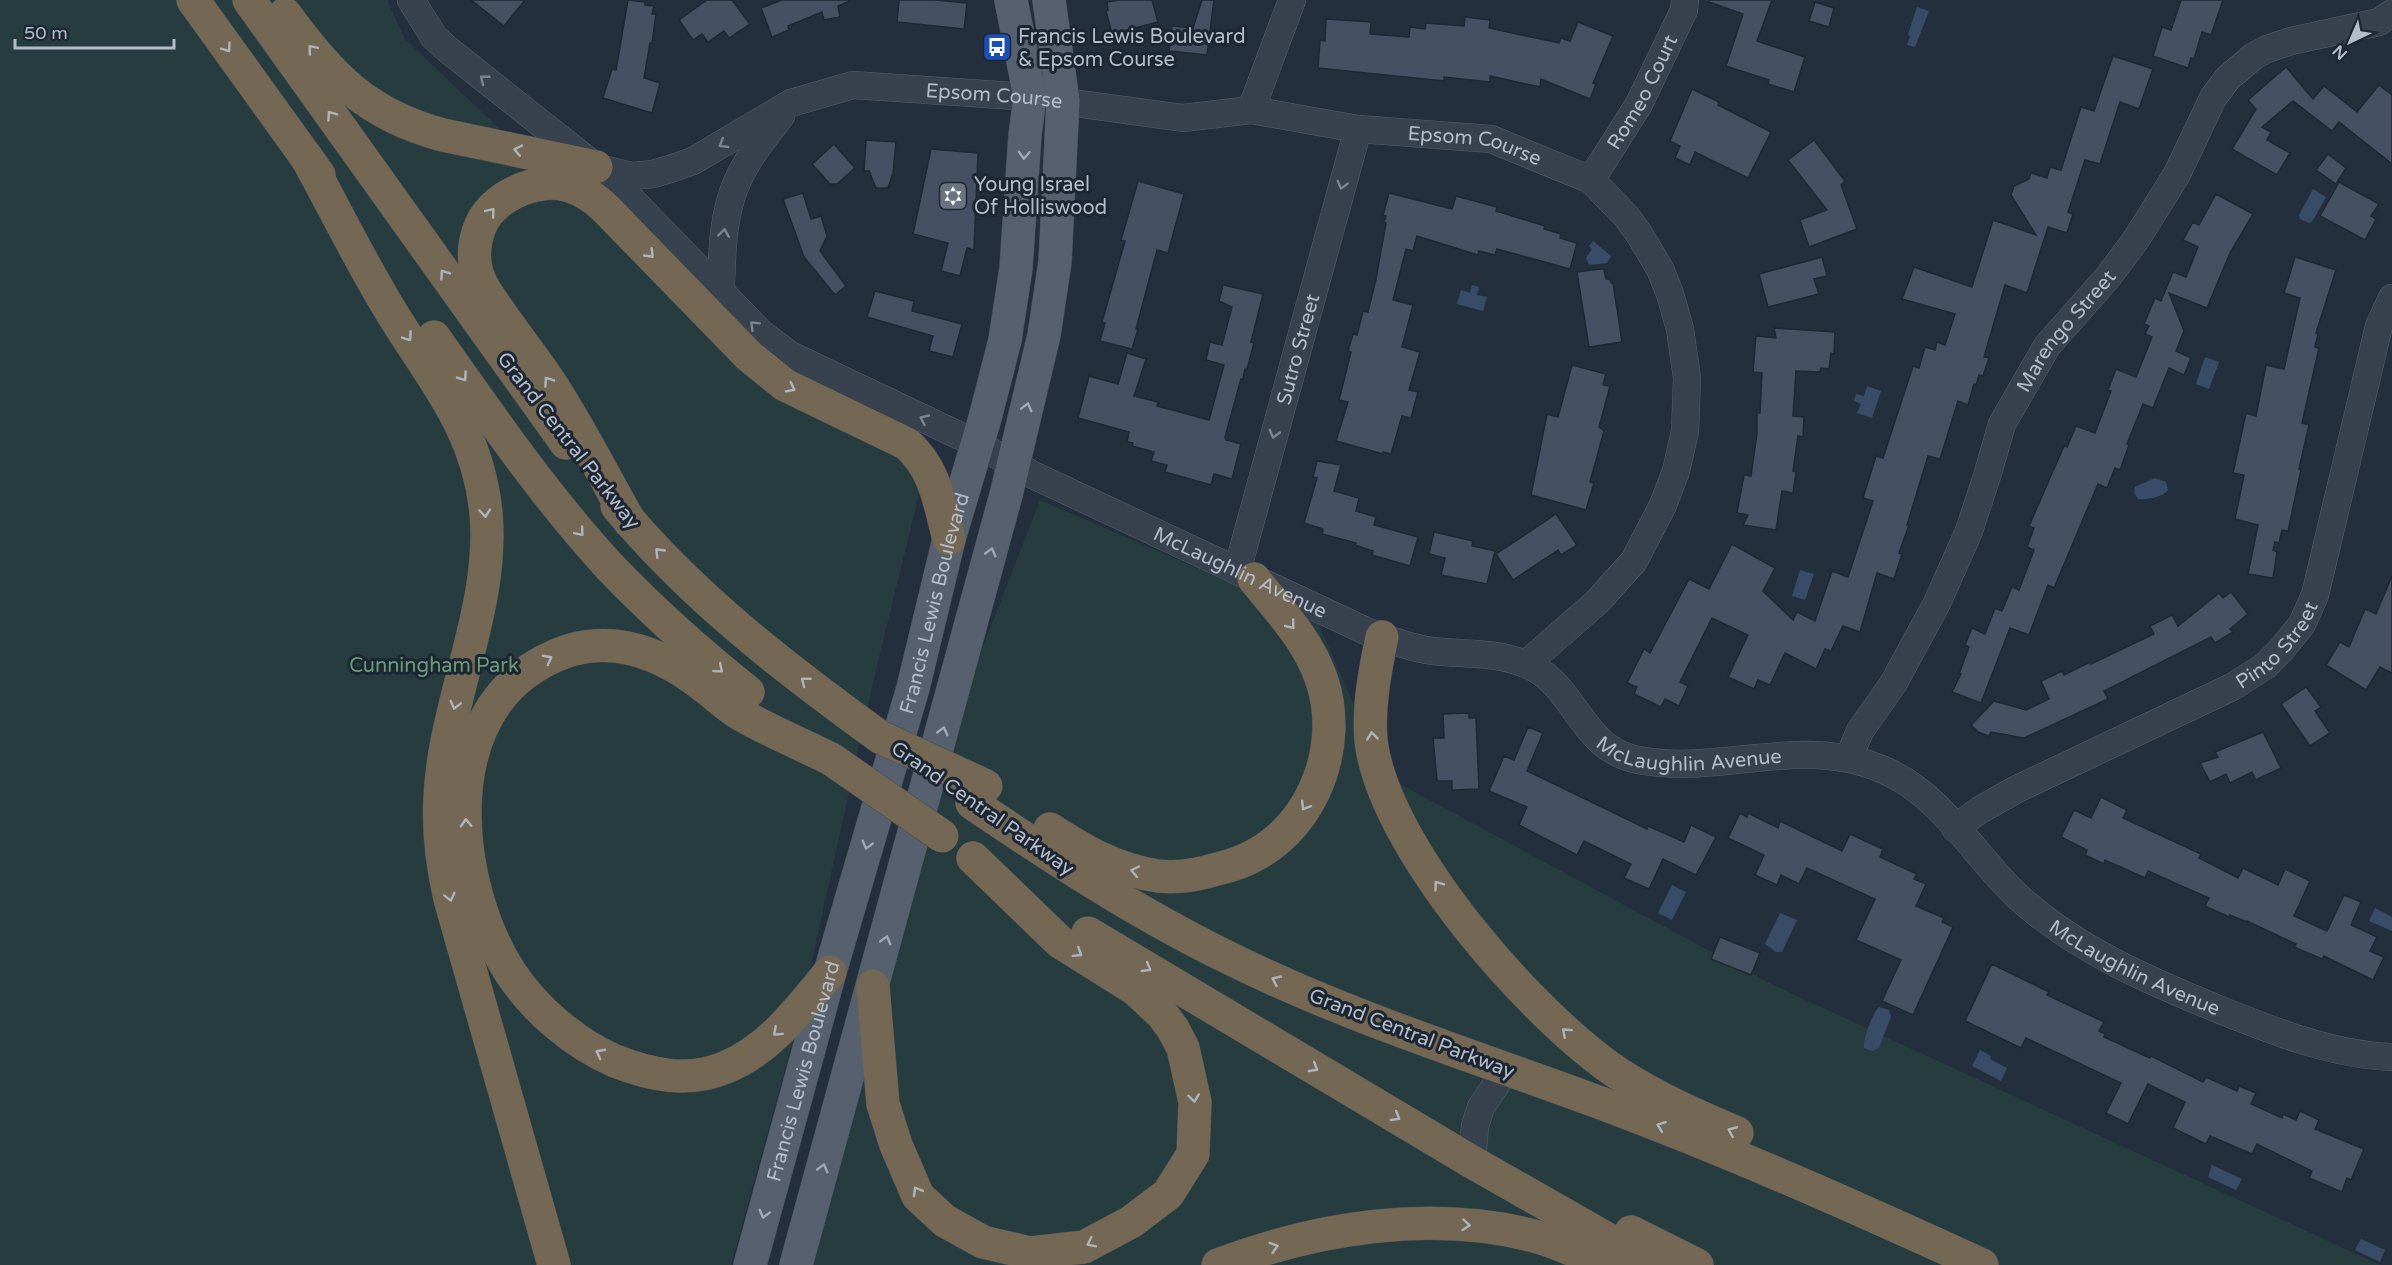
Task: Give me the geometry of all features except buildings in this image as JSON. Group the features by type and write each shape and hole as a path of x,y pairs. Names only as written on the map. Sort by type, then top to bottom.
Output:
{"highway":[{"path":"193,0 510,444 596,550 636,593 693,646 831,759 973,858 1104,943 1472,1162 1653,1265"},
{"name":"Grand Central Parkway","path":"249,0 532,399 630,522 682,576 740,628 880,737 979,795 1085,879 1221,954 1290,987 1362,1016 1616,1109 1773,1172 1982,1265"},
{"path":"275,0 301,36 340,81 387,116 443,135 596,167"},
{"path":"307,158 394,317 450,402 466,432 481,485 486,514 485,571 476,625 446,744 441,776 439,840 450,899 554,1265"},
{"path":"630,522 558,394 485,291 476,271 475,247 486,216 503,200 534,185 559,183 571,186 592,197 744,352 772,377 907,444 923,460 929,470 949,538"},
{"path":"979,795 1111,865 1139,872 1175,876 1207,872 1240,862 1270,845 1294,821 1312,794 1328,747 1328,712 1323,682 1309,651 1246,575"},
{"path":"1382,637 1374,674 1370,720 1372,742 1386,793 1411,843 1449,901 1488,950 1541,1008 1596,1058 1646,1090 1700,1118 1845,1178 1988,1265"},
{"path":"830,972 781,1029 755,1051 724,1068 683,1077 659,1075 610,1059 585,1045 562,1028 526,993 511,974 488,930 477,899 467,845 465,816 467,788 475,744 492,709 514,681 527,671 559,653 578,647 613,646 651,654 686,672 739,714 831,759"},
{"path":"873,986 883,1104 896,1145 918,1196 945,1221 983,1242 1030,1253 1084,1247 1131,1222 1168,1194 1193,1154 1196,1102 1183,1048 1173,1029 1149,1000 1135,989 1060,942 973,858"},
{"path":"1472,1162 1649,1240 1697,1265"},
{"path":"1773,1172 1892,1249 1927,1265"},
{"path":"1218,1265 1264,1249 1310,1237 1376,1227 1436,1224 1466,1224 1519,1233 1559,1244 1611,1265"}],"main road":[{"name":"Francis Lewis Boulevard","path":"750,1265 830,972 913,688 949,538 998,367 1010,308 1019,238 1025,135 1030,97 1011,0"},
{"name":"Francis Lewis Boulevard","path":"796,1265 1014,464 1044,334 1055,261 1063,101 1049,0"}],"street":[{"path":"411,0 423,22 447,49 623,191 762,334 790,355 976,444"},
{"path":"1251,111 1292,0"},
{"name":"Romeo Court","path":"1591,180 1639,104 1684,10 1685,0"},
{"name":"Marengo Street","path":"1849,757 1860,731 1893,684 1937,603 1972,520 2002,424 2047,346 2108,277 2138,238 2177,174 2214,98 2228,78 2254,56 2267,49 2291,41 2379,22 2392,13"},
{"name":"Epsom Course","path":"596,167 633,176 653,174 673,168 693,161 791,103 853,85 1030,97 1183,117 1251,111 1358,129 1491,139 1591,180 1627,218 1641,237 1660,269 1670,294 1680,328 1687,378 1685,431 1676,471 1663,505 1634,561 1597,602 1526,664"},
{"path":"721,291 726,220 736,183 756,149 791,103"},
{"name":"Sutro Street","path":"1246,575 1358,129"},
{"name":"Pinto Street","path":"1956,828 1980,810 2015,790 2232,687 2265,666 2282,650 2301,624 2315,595 2384,343 2379,326 2392,300"},
{"name":"McLaughlin Avenue","path":"976,444 1246,575 1382,637 1418,648 1489,654 1526,664 1554,684 1596,737 1610,748 1628,757 1676,763 1805,754 1849,757 1887,771 1912,785 1933,803 1987,866 2025,903 2071,937 2112,961 2200,1001 2288,1036 2354,1053 2392,1057"},
{"path":"1472,1162 1475,1126 1481,1107 1506,1070"}],"green space":[{"name":"Cunningham Park","path":"0,0 387,0 405,39 764,380 925,470 875,674 800,1015 731,1265 0,1265"},
{"path":"1040,500 1317,620 1385,776 1769,983 2380,1265 809,1265 947,740"}],"water":[{"path":"1917,7 1929,11 1915,47 1907,45 1910,36 1908,34"},
{"path":"2313,189 2326,197 2312,222 2309,223 2300,219 2299,215"},
{"path":"1593,241 1611,256 1607,263 1589,265 1586,258 1592,249 1589,246"},
{"path":"1472,285 1479,287 1477,295 1487,297 1483,311 1457,304 1461,290 1470,293"},
{"path":"2205,357 2219,362 2209,389 2196,384"},
{"path":"1867,386 1881,391 1872,418 1857,413 1861,404 1854,401 1856,394 1864,396"},
{"path":"2155,478 2166,482 2168,490 2154,498 2138,499 2134,493 2135,487"},
{"path":"1800,570 1814,574 1805,600 1792,596"},
{"path":"1672,885 1686,892 1672,920 1658,913"},
{"path":"2375,908 2392,917 2392,931 2369,921"},
{"path":"1780,913 1797,920 1782,952 1776,952 1765,944"},
{"path":"1879,1007 1889,1010 1891,1017 1879,1048 1872,1051 1864,1048 1864,1044 1868,1027"},
{"path":"1980,1050 1991,1056 1990,1059 2007,1068 2001,1081 1972,1066"},
{"path":"2212,1165 2242,1179 2236,1190 2208,1177"},
{"path":"2361,1239 2385,1250 2380,1262 2355,1250"}],"place":[{"name":"Francis Lewis Boulevard & Epsom Course","path":"997,47"},
{"name":"Young Israel Of Holliswood","path":"953,196"}]}
